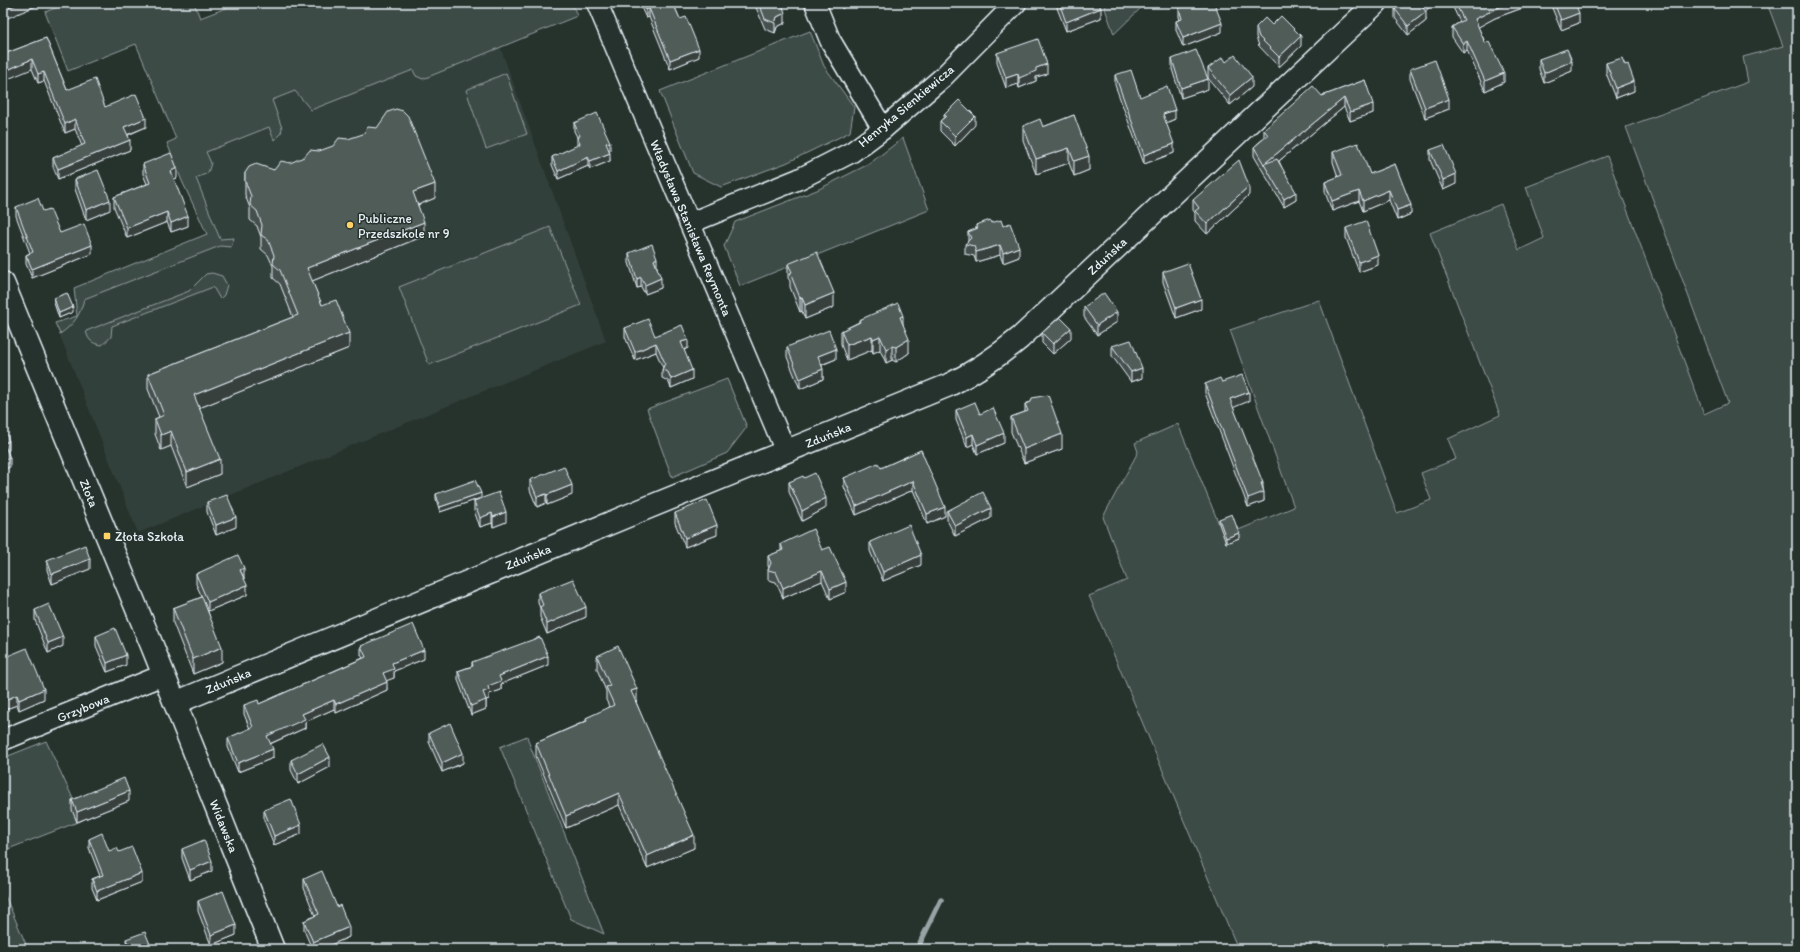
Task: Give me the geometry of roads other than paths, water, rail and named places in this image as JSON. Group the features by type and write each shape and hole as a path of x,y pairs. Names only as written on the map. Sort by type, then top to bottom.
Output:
{"street":[{"name":"Władysława Stanisława Reymonta","path":"597,3 786,452"},
{"path":"815,3 830,40 883,129"},
{"name":"Henryka Sienkiewicza","path":"690,223 799,179 852,152 883,129 942,78 1016,3"},
{"name":"Zduńska","path":"175,703 949,385 995,358 1025,333 1376,3"},
{"name":"Złota","path":"3,283 175,703"},
{"name":"Grzybowa","path":"3,740 163,675"},
{"name":"Widawska","path":"175,703 273,949"}],"waterway":[{"path":"917,949 941,900"}],"place":[{"name":"Publiczne Przedszkole nr 9","path":"350,225"},
{"name":"Złota Szkoła","path":"107,536"}]}
